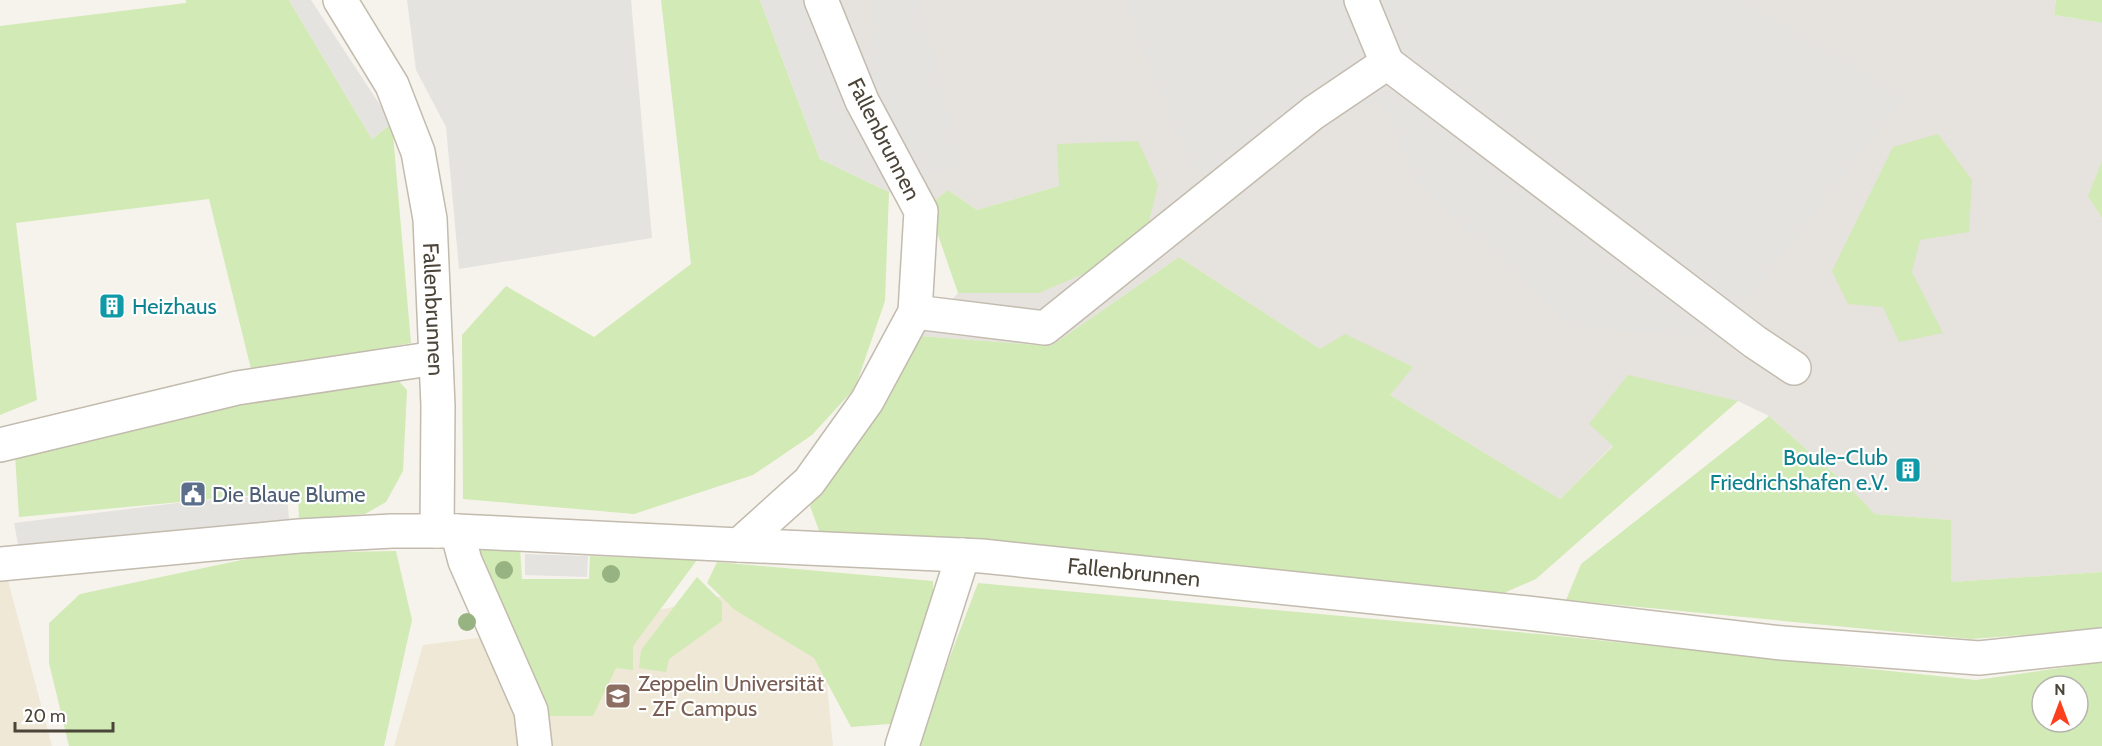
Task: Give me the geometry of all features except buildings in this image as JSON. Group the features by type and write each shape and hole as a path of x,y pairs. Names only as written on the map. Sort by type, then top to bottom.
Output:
{"street":[{"name":"Fallenbrunnen","path":"340,0 392,85 418,152 430,219 438,406 447,531 465,561 531,711 535,746"},
{"name":"Fallenbrunnen","path":"739,545 809,482 867,401 915,312 921,211 862,101 821,0"},
{"path":"1361,0 1387,63 1794,368"},
{"path":"915,312 1045,328 1313,113 1387,63"},
{"path":"0,445 237,388 436,358"},
{"name":"Fallenbrunnen","path":"0,564 299,536 392,531 447,531 963,555 1527,613 1782,643 1979,658 2102,645"},
{"path":"902,746 963,555"}],"shaded area":[{"path":"289,0 311,0 392,123 372,139"},
{"path":"407,0 631,0 652,238 459,269 446,127 416,70"},
{"path":"760,0 814,0 889,192 820,159"},
{"path":"814,0 2056,0 2054,15 2102,23 2102,161 2089,196 2102,218 2102,572 1951,582 1951,520 1875,514 1852,490 1769,416 1738,401 1613,445 1560,499 1390,395 1412,366 1320,349 1179,257 1051,346 921,336 958,293 1039,293 1059,186 977,210 948,190 928,206 889,192"},
{"path":"873,0 919,0 964,165 915,179 862,61 875,34"},
{"path":"1125,0 1744,0 1906,95 1718,339 1571,326 1413,179 1381,103 1321,120 1249,183 1190,167 1135,34"},
{"path":"287,494 289,519 19,549 14,523 185,502"},
{"path":"525,554 588,556 587,577 525,575"},
{"path":"0,558 2,558 52,746 0,746"},
{"name":"Zeppelin Universität - ZF Campus","path":"762,587 823,644 833,746 394,746 423,645 610,621"}],"green space":[{"path":"186,0 289,0 372,139 392,123 411,343 252,373 209,199 16,223 37,400 0,415 0,26 186,3"},
{"path":"661,0 760,0 820,159 889,192 885,301 855,388 812,435 753,475 634,514 463,499 462,335 506,286 594,337 691,264"},
{"path":"2056,0 2102,0 2102,23 2054,15"},
{"path":"1938,134 1972,180 1969,232 1920,240 1912,272 1943,333 1899,342 1883,307 1848,304 1832,271 1893,147"},
{"path":"1138,141 1158,185 1148,225 1118,259 1039,293 958,293 928,206 948,190 977,210 1059,186 1057,144"},
{"path":"2102,161 2102,218 2088,196"},
{"path":"1179,257 1320,349 1345,334 1413,367 1390,395 1560,499 1613,446 1589,424 1628,375 1738,401 1536,579 1497,596 1013,542 821,536 810,506 836,474 921,336 1051,346"},
{"path":"393,375 407,390 403,471 386,502 365,514 299,520 298,491 19,517 15,455 200,413"},
{"path":"1769,416 1852,490 1875,514 1951,520 1951,582 2102,572 2102,629 1971,639 1566,600 1581,564"},
{"path":"479,547 520,549 522,579 589,579 590,556 697,560 633,646 633,670 616,668 593,716 542,716"},
{"path":"396,551 412,620 384,746 69,746 49,663 49,623 80,594 275,553"},
{"path":"717,562 933,581 933,600 901,723 851,727 814,658 735,610 707,583"},
{"path":"697,577 722,602 722,621 669,659 666,672 639,668 641,650"},
{"path":"978,583 1539,634 1976,680 2102,662 2102,746 916,746"}],"place":[{"name":"Heizhaus","path":"112,306"},
{"name":"Boule-Club Friedrichshafen e.V.","path":"1908,470"},
{"name":"Die Blaue Blume","path":"193,494"},
{"name":"Zeppelin Universität - ZF Campus","path":"618,696"}]}
